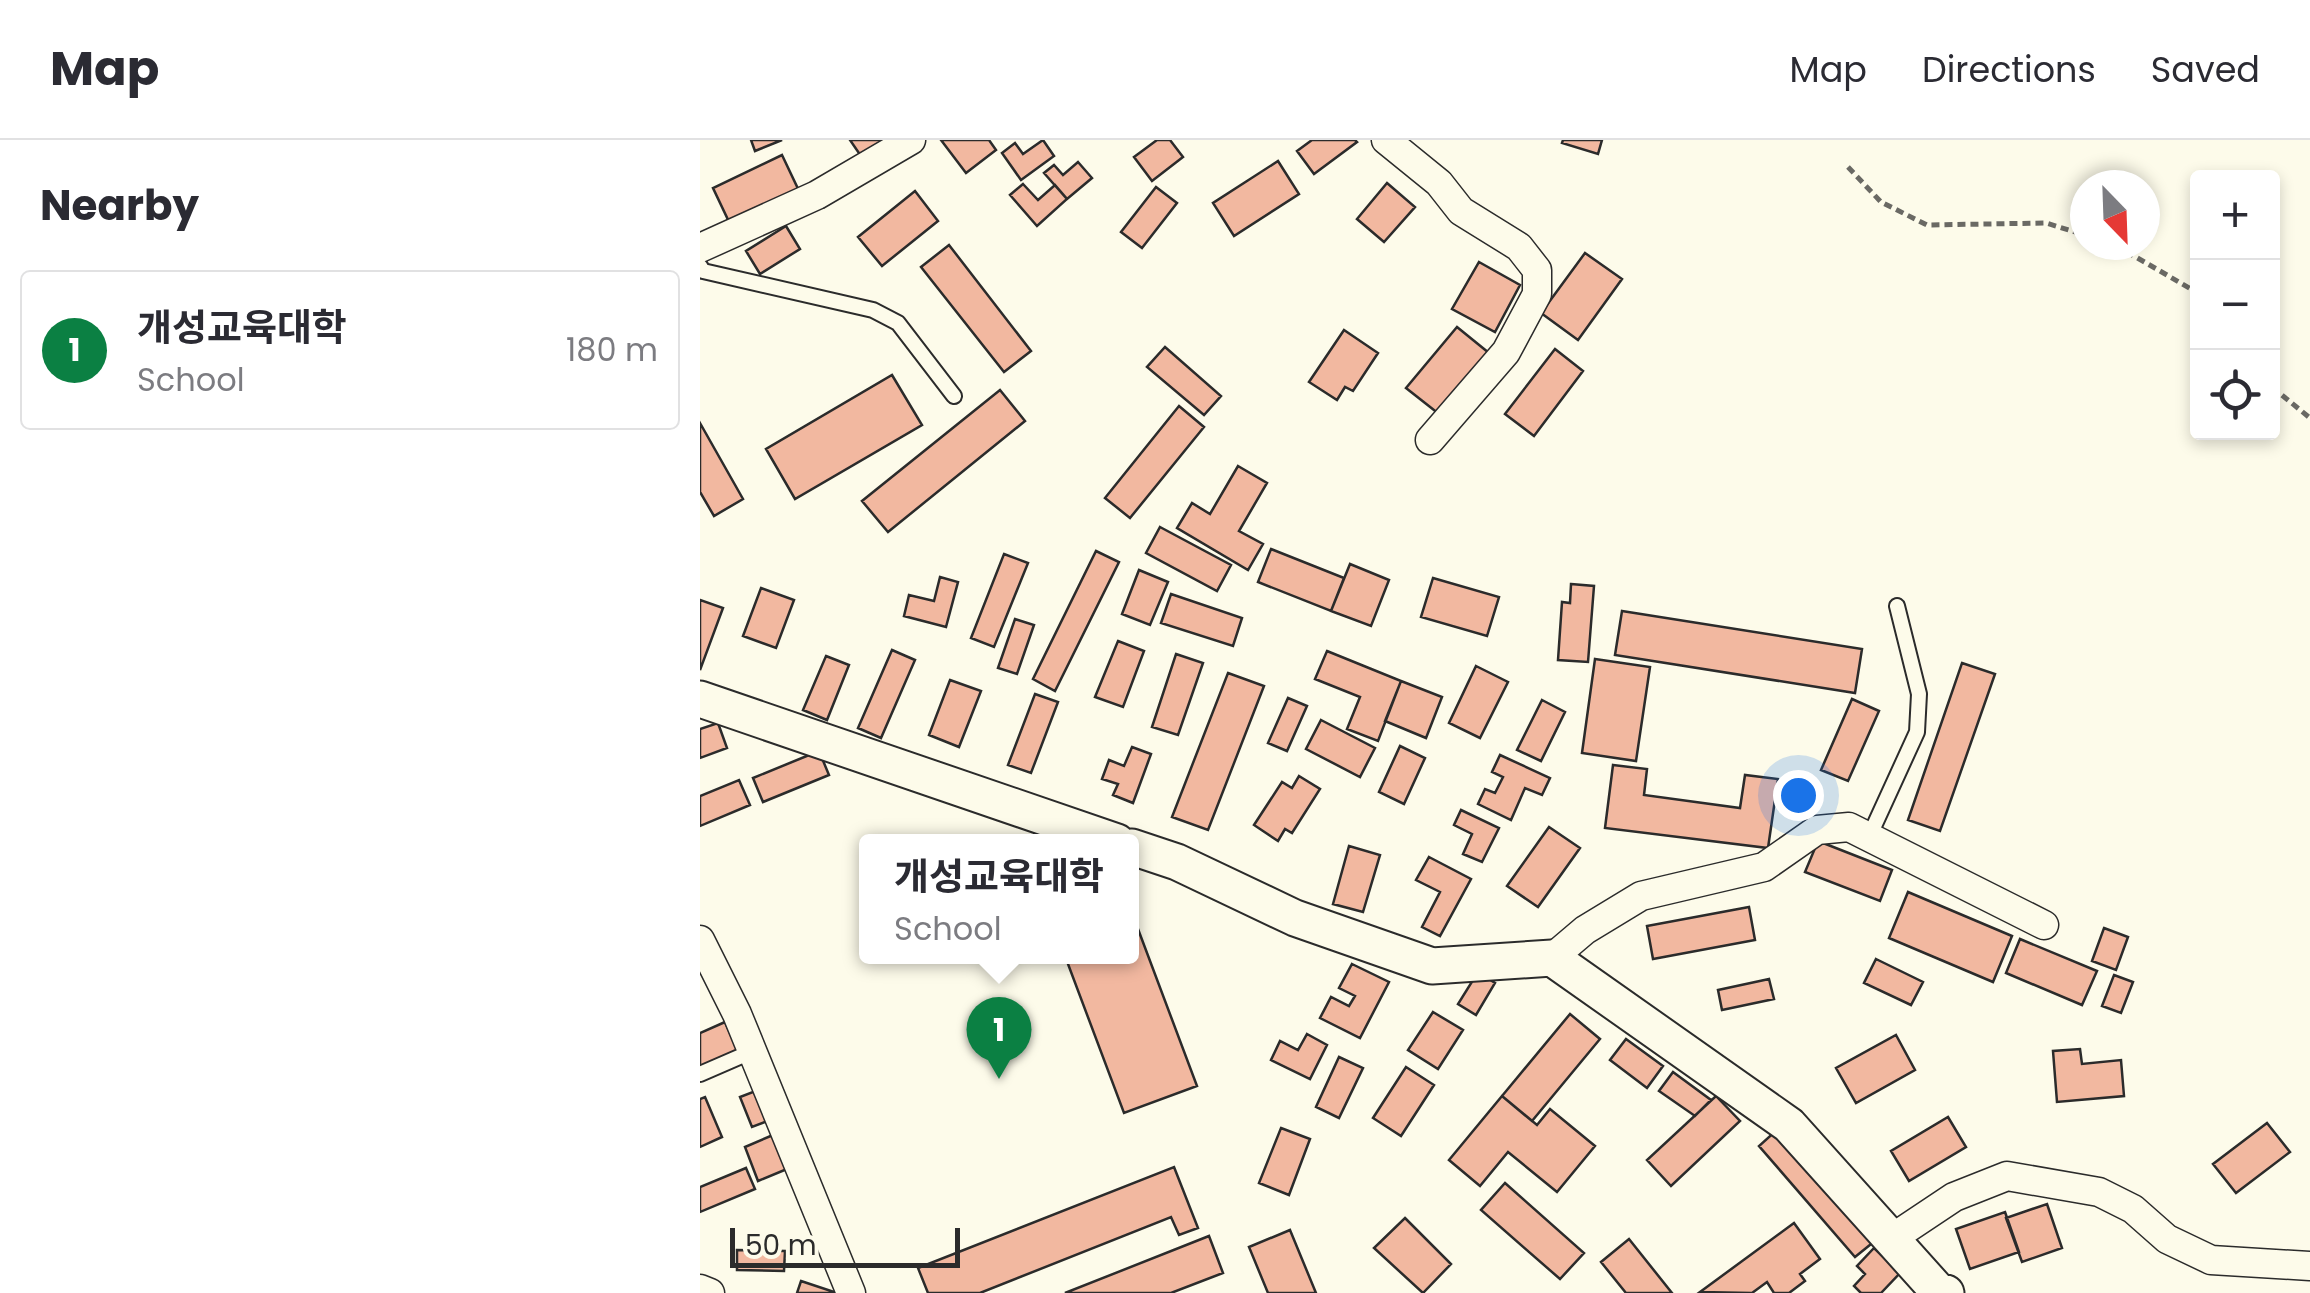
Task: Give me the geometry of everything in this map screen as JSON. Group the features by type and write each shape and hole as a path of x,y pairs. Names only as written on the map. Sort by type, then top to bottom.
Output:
{"street":[{"path":"700,248 817,195 912,140"},
{"path":"1386,140 1439,183 1461,211 1519,248 1537,270 1537,294 1506,352 1430,440"},
{"path":"700,698 1094,834"},
{"path":"1139,848 1177,862 1295,918 1432,966 1552,958 1585,930 1642,896 1764,867 1818,830 1848,827 2044,925"},
{"path":"700,940 752,1051 851,1293"},
{"path":"1552,958 1788,1125 1938,1290 1946,1293"},
{"path":"1892,1239 1954,1197 2007,1176 2098,1192 2133,1210 2167,1240 2211,1260 2310,1266"},
{"path":"700,1290 710,1293"}],"lane":[{"path":"700,266 703,271 872,310 898,323 954,396"},
{"path":"1869,837 1917,732 1919,694 1897,606"},
{"path":"700,1074 752,1051"}],"path":[{"path":"1848,167 1881,202 1927,225 2046,224 2070,231"},
{"path":"2140,260 2190,289"},
{"path":"2280,394 2310,418"}],"building":[{"path":"751,140 782,140 755,151"},
{"path":"850,140 889,140 863,159"},
{"path":"941,140 989,140 996,150 966,173"},
{"path":"1043,140 1054,156 1021,180 1002,153 1015,143 1023,154"},
{"path":"1157,140 1170,140 1183,157 1152,181 1134,157"},
{"path":"1312,140 1357,142 1314,174 1297,151"},
{"path":"1602,140 1598,154 1562,143"},
{"path":"782,155 800,193 731,226 713,188"},
{"path":"1278,161 1299,194 1234,236 1213,203"},
{"path":"1078,162 1092,178 1067,199 1044,173 1054,165 1063,175"},
{"path":"1387,183 1415,207 1384,242 1357,219"},
{"path":"1023,184 1038,200 1055,185 1067,199 1037,226 1010,195"},
{"path":"1156,187 1177,203 1142,248 1121,232"},
{"path":"915,191 938,221 882,266 858,237"},
{"path":"786,226 800,249 760,274 746,251"},
{"path":"949,245 1031,351 1004,372 921,267"},
{"path":"1585,253 1622,279 1578,340 1541,313"},
{"path":"1479,262 1520,285 1495,332 1452,309"},
{"path":"1457,327 1489,353 1439,414 1406,388"},
{"path":"1344,330 1378,353 1353,391 1345,387 1337,400 1309,382"},
{"path":"1165,347 1221,396 1204,415 1147,367"},
{"path":"1555,349 1583,371 1534,436 1505,414"},
{"path":"892,375 922,425 795,499 766,449"},
{"path":"1000,390 1025,421 888,532 862,501"},
{"path":"1179,406 1204,427 1130,518 1105,498"},
{"path":"700,423 743,499 714,516 700,492"},
{"path":"1238,466 1267,483 1239,531 1263,544 1248,570 1177,528 1192,503 1210,514"},
{"path":"1160,527 1231,565 1217,591 1146,553"},
{"path":"1271,549 1344,578 1331,611 1258,582"},
{"path":"1096,551 1119,562 1055,691 1033,679"},
{"path":"1004,554 1028,563 994,647 971,638"},
{"path":"1350,564 1389,580 1371,626 1331,611"},
{"path":"1139,570 1168,582 1150,625 1122,614"},
{"path":"940,577 958,582 946,627 904,616 909,595 934,601"},
{"path":"1433,578 1499,597 1487,636 1421,617"},
{"path":"1571,584 1594,586 1588,662 1558,660 1562,602 1570,603"},
{"path":"761,588 794,600 776,648 743,636"},
{"path":"1171,594 1242,618 1233,646 1161,623"},
{"path":"700,600 723,608 700,670"},
{"path":"1622,611 1862,649 1855,693 1615,655"},
{"path":"1015,619 1034,625 1017,674 998,668"},
{"path":"1118,641 1144,651 1123,707 1095,697"},
{"path":"892,650 915,660 881,738 858,728"},
{"path":"1327,651 1401,681 1378,741 1347,729 1360,697 1315,679"},
{"path":"1176,654 1203,663 1178,735 1152,727"},
{"path":"826,656 849,665 827,720 803,710"},
{"path":"1595,659 1650,667 1636,761 1582,753"},
{"path":"1962,663 1995,674 1940,831 1908,820"},
{"path":"1476,666 1508,682 1480,738 1449,723"},
{"path":"1228,673 1264,686 1208,830 1172,817"},
{"path":"950,680 981,691 959,747 929,735"},
{"path":"1401,681 1442,697 1426,738 1385,721"},
{"path":"1035,694 1058,702 1031,773 1008,765"},
{"path":"1288,698 1307,706 1287,751 1268,743"},
{"path":"1852,699 1879,711 1848,781 1821,770"},
{"path":"1542,700 1565,712 1541,761 1517,750"},
{"path":"1321,720 1375,748 1360,777 1306,749"},
{"path":"718,723 727,748 700,758 700,729"},
{"path":"1400,746 1425,758 1404,804 1379,792"},
{"path":"1132,747 1151,754 1133,803 1113,795 1118,784 1102,779 1109,760 1124,766"},
{"path":"819,751 829,775 763,802 753,778"},
{"path":"1500,755 1550,778 1542,795 1525,788 1511,820 1478,804 1485,789 1495,793 1503,777 1492,772"},
{"path":"1613,765 1647,769 1644,795 1740,808 1745,775 1778,779 1768,848 1605,828"},
{"path":"1299,776 1320,789 1292,833 1285,829 1278,841 1254,825 1282,782 1292,788"},
{"path":"739,780 750,805 700,826 700,796"},
{"path":"1461,810 1499,828 1482,862 1463,854 1472,834 1454,825"},
{"path":"1549,827 1580,848 1538,907 1507,886"},
{"path":"1818,841 1892,870 1880,901 1805,872"},
{"path":"1349,846 1380,855 1363,912 1333,904"},
{"path":"1429,857 1471,879 1440,936 1422,927 1440,892 1416,880"},
{"path":"1908,892 2012,936 1993,982 1889,938"},
{"path":"1749,907 1755,940 1653,959 1647,926"},
{"path":"2104,928 2128,937 2116,970 2092,961"},
{"path":"1139,932 1197,1086 1124,1113 1068,964 1139,964"},
{"path":"2020,939 2097,971 2082,1005 2006,973"},
{"path":"1876,959 1923,982 1911,1005 1864,983"},
{"path":"1352,964 1389,982 1360,1038 1320,1018 1331,997 1349,1006 1355,996 1339,988"},
{"path":"1478,972 1495,983 1476,1015 1458,1004"},
{"path":"2114,975 2133,982 2121,1013 2102,1006"},
{"path":"1769,979 1774,999 1722,1010 1718,990"},
{"path":"1433,1012 1463,1030 1438,1069 1408,1050"},
{"path":"1570,1014 1600,1039 1532,1121 1502,1096"},
{"path":"725,1022 739,1053 700,1071 700,1033"},
{"path":"1307,1034 1327,1045 1310,1079 1271,1060 1280,1041 1298,1050"},
{"path":"1896,1035 1915,1070 1856,1103 1836,1068"},
{"path":"1626,1039 1663,1066 1647,1088 1610,1060"},
{"path":"2080,1049 2082,1064 2121,1060 2124,1096 2057,1102 2053,1051"},
{"path":"1339,1057 1363,1068 1339,1118 1316,1107"},
{"path":"1406,1067 1434,1085 1401,1136 1373,1118"},
{"path":"1673,1072 1711,1100 1695,1116 1659,1091"},
{"path":"758,1090 770,1120 752,1127 740,1097"},
{"path":"1502,1096 1537,1125 1550,1109 1595,1146 1557,1192 1508,1152 1480,1186 1449,1160"},
{"path":"1716,1096 1740,1121 1671,1186 1647,1160"},
{"path":"705,1097 722,1137 700,1147 700,1099"},
{"path":"1948,1117 1966,1147 1909,1181 1891,1151"},
{"path":"2267,1123 2290,1152 2236,1193 2213,1164"},
{"path":"1281,1128 1310,1139 1289,1195 1259,1183"},
{"path":"1779,1128 1876,1240 1855,1257 1759,1146"},
{"path":"773,1135 787,1169 758,1181 745,1147"},
{"path":"1174,1167 1198,1228 1179,1235 1171,1217 980,1293 928,1293 918,1268"},
{"path":"746,1168 755,1189 700,1212 700,1187"},
{"path":"1505,1183 1584,1253 1560,1279 1481,1210"},
{"path":"2047,1204 2062,1248 2022,1262 2006,1218"},
{"path":"2005,1212 2019,1252 1970,1269 1956,1229"},
{"path":"1405,1218 1451,1264 1423,1293 1374,1248"},
{"path":"1794,1223 1820,1259 1800,1274 1805,1281 1789,1293 1774,1293 1767,1282 1752,1293 1700,1292"},
{"path":"1290,1230 1316,1293 1268,1293 1249,1247"},
{"path":"1209,1236 1223,1273 1171,1293 1065,1293"},
{"path":"1629,1239 1672,1293 1626,1293 1601,1262"},
{"path":"1874,1248 1900,1273 1881,1293 1861,1293 1854,1286 1865,1274 1857,1266"},
{"path":"737,1250 785,1251 784,1271 737,1270"},
{"path":"801,1281 837,1293 797,1293"}],"place":[{"name":"개성교육대학","path":"999,1079"}]}
